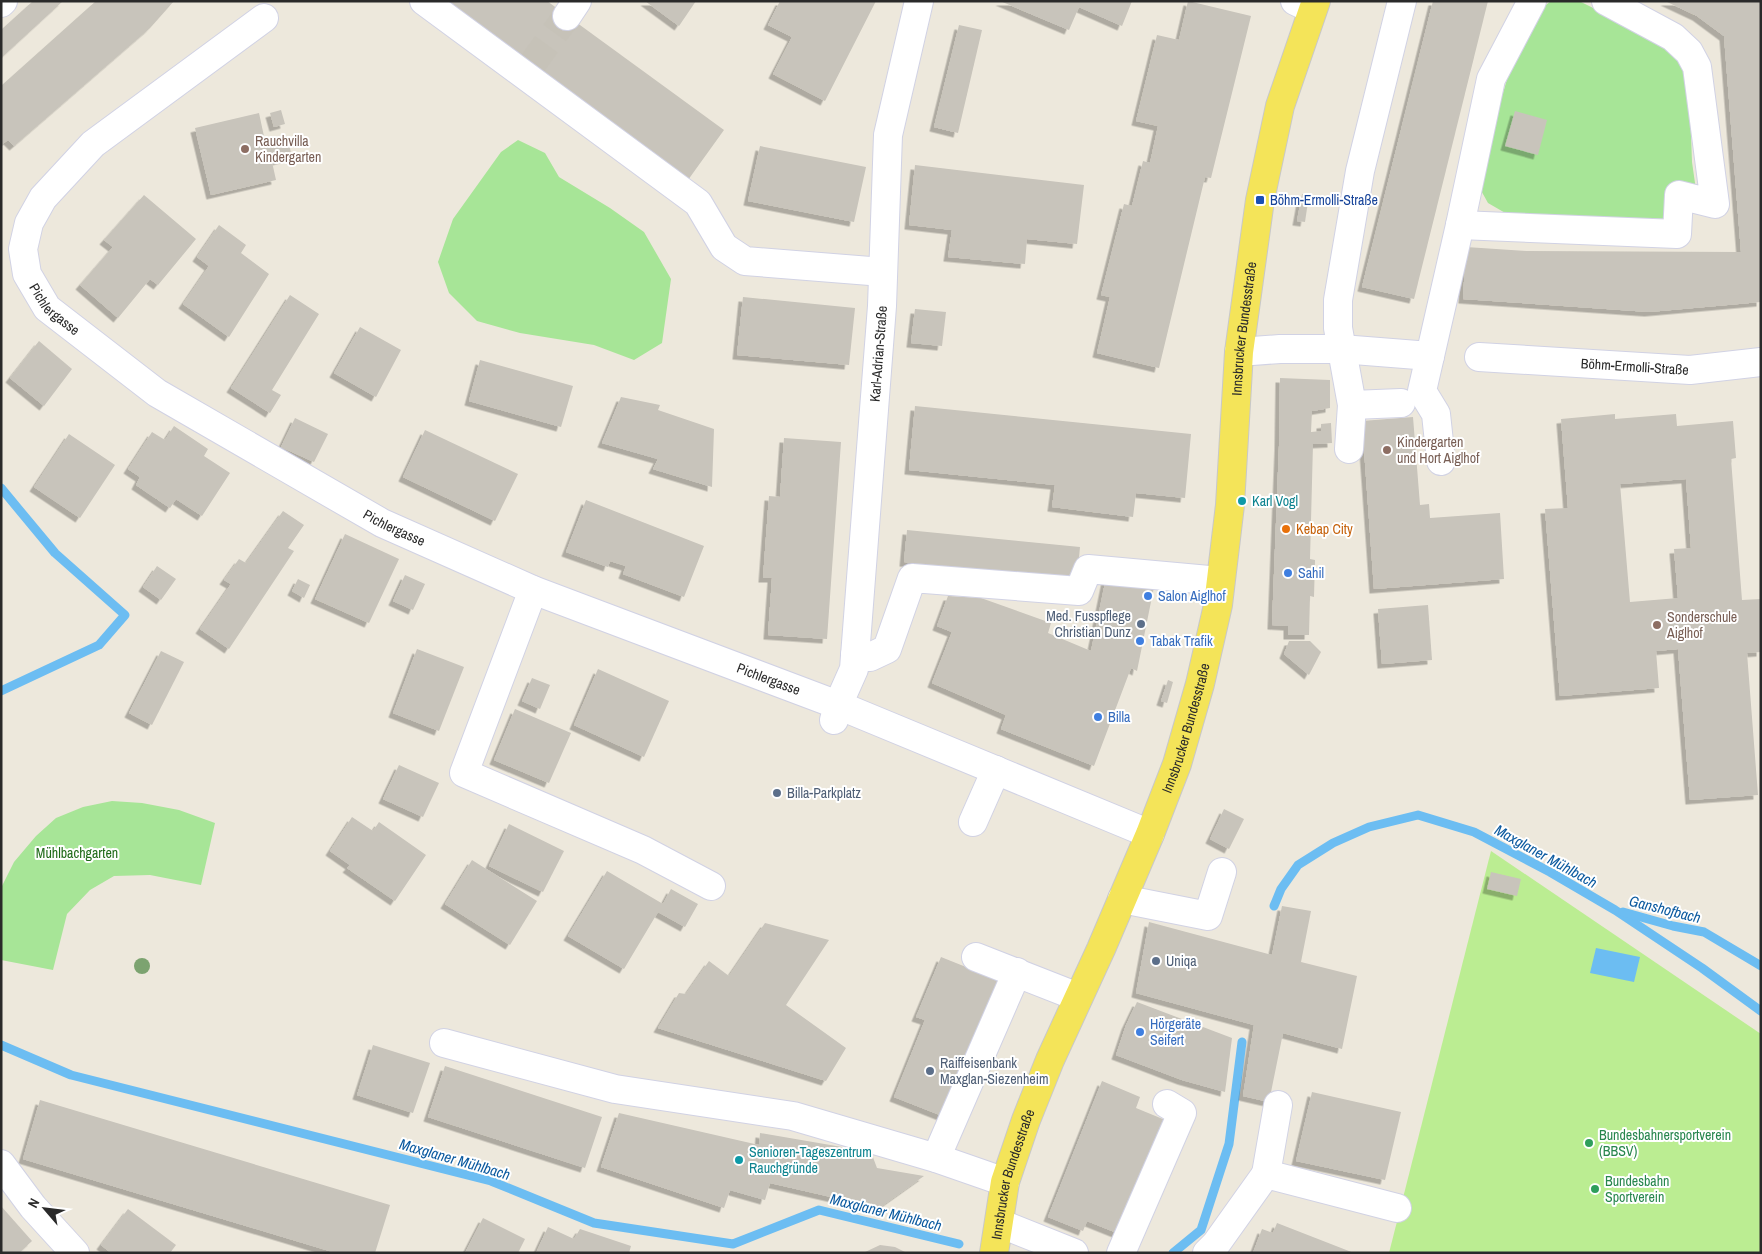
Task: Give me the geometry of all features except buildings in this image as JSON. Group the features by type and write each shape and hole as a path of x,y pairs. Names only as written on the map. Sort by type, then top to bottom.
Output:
{"main road":[{"name":"Innsbrucker Bundesstraße","path":"994,1253 1005,1182 1026,1120 1050,1060 1150,834 1177,764 1200,684 1218,605 1230,505 1239,352 1260,200 1280,106 1307,4"}],"street":[{"path":"424,1 526,69 698,203 724,247 745,260 883,272"},
{"name":"Karl-Adrian-Straße","path":"836,712 854,669 882,306 888,135 919,1"},
{"path":"1349,450 1352,405 1338,328 1338,300 1341,273 1360,171 1402,1"},
{"path":"1441,461 1436,414 1422,391 1492,79 1532,1"},
{"path":"1460,225 1677,234 1679,195 1715,204 1697,67 1689,52 1672,37 1606,1"},
{"name":"Pichlergasse","path":"264,18 93,144 43,198 29,223 23,249 27,274 47,308 157,393 382,523 533,590 909,741 996,770 1150,834"},
{"path":"1239,352 1280,349 1341,349 1430,356"},
{"name":"Böhm-Ermolli-Straße","path":"1479,357 1690,370 1761,362"},
{"path":"1352,405 1401,403"},
{"path":"855,655 870,657 886,649 912,578 1079,590 1088,569 1220,581"},
{"path":"533,590 464,773 644,850 711,886"},
{"path":"973,822 996,770"},
{"path":"1122,899 1208,916 1222,872"},
{"path":"976,957 1078,997"},
{"path":"936,1158 1017,972"},
{"path":"444,1043 615,1089 793,1116 936,1158 1005,1182"},
{"path":"1121,1253 1182,1113 1167,1104"},
{"path":"1207,1253 1216,1244 1266,1174 1278,1105"},
{"path":"1,1164 34,1207 75,1253"},
{"path":"1266,1174 1397,1208"},
{"path":"999,1223 1074,1253"}],"green space":[{"path":"1551,1 1579,1 1656,39 1672,50 1684,71 1690,108 1692,162 1697,197 1672,219 1507,214 1488,203 1478,185 1482,164 1508,76 1537,12"},
{"path":"518,140 545,153 559,177 610,208 644,232 671,279 662,343 634,360 594,345 520,333 477,321 449,293 438,262 453,219 501,152"},
{"name":"Mühlbachgarten","path":"112,801 142,803 179,810 215,823 201,885 150,875 114,876 90,890 67,914 53,970 1,960 1,888 14,862 36,836 56,818 83,807"},
{"name":"Bundesbahnersportverein (BBSV)","path":"1491,851 1761,1034 1761,1253 1389,1253"}],"water":[{"path":"1596,948 1640,957 1634,982 1590,973"}],"waterway":[{"name":"Maxglaner Mühlbach","path":"1,488 55,553 125,615 99,645 1,691"},
{"name":"Maxglaner Mühlbach","path":"1274,906 1281,889 1298,865 1333,843 1369,827 1418,815 1474,832 1550,872 1615,910 1702,968 1761,1011"},
{"name":"Ganshofbach","path":"1623,912 1673,926 1704,932 1761,966"},
{"name":"Maxglaner Mühlbach","path":"1173,1253 1201,1230 1229,1144 1242,1042"},
{"name":"Maxglaner Mühlbach","path":"1,1045 71,1075 491,1181 594,1223 733,1244 819,1210 959,1244"}],"tunnel":[{"path":"530,67 567,16"}],"place":[{"name":"Rauchvilla Kindergarten","path":"245,149"},
{"name":"Böhm-Ermolli-Straße","path":"1260,200"},
{"name":"Kindergarten und Hort Aiglhof","path":"1387,450"},
{"name":"Karl Vogl","path":"1242,501"},
{"name":"Kebap City","path":"1286,529"},
{"name":"Sahil","path":"1288,573"},
{"name":"Salon Aiglhof","path":"1148,596"},
{"name":"Med. Fusspflege Christian Dunz","path":"1141,624"},
{"name":"Sonderschule Aiglhof","path":"1657,625"},
{"name":"Tabak Trafik","path":"1140,641"},
{"name":"Billa","path":"1098,717"},
{"name":"Billa-Parkplatz","path":"777,793"},
{"name":"Uniqa","path":"1156,961"},
{"name":"Hörgeräte Seifert","path":"1140,1032"},
{"name":"Raiffeisenbank Maxglan-Siezenheim","path":"930,1071"},
{"name":"Bundesbahnersportverein (BBSV)","path":"1589,1143"},
{"name":"Senioren-Tageszentrum Rauchgründe","path":"739,1160"},
{"name":"Bundesbahn Sportverein","path":"1595,1189"}]}
